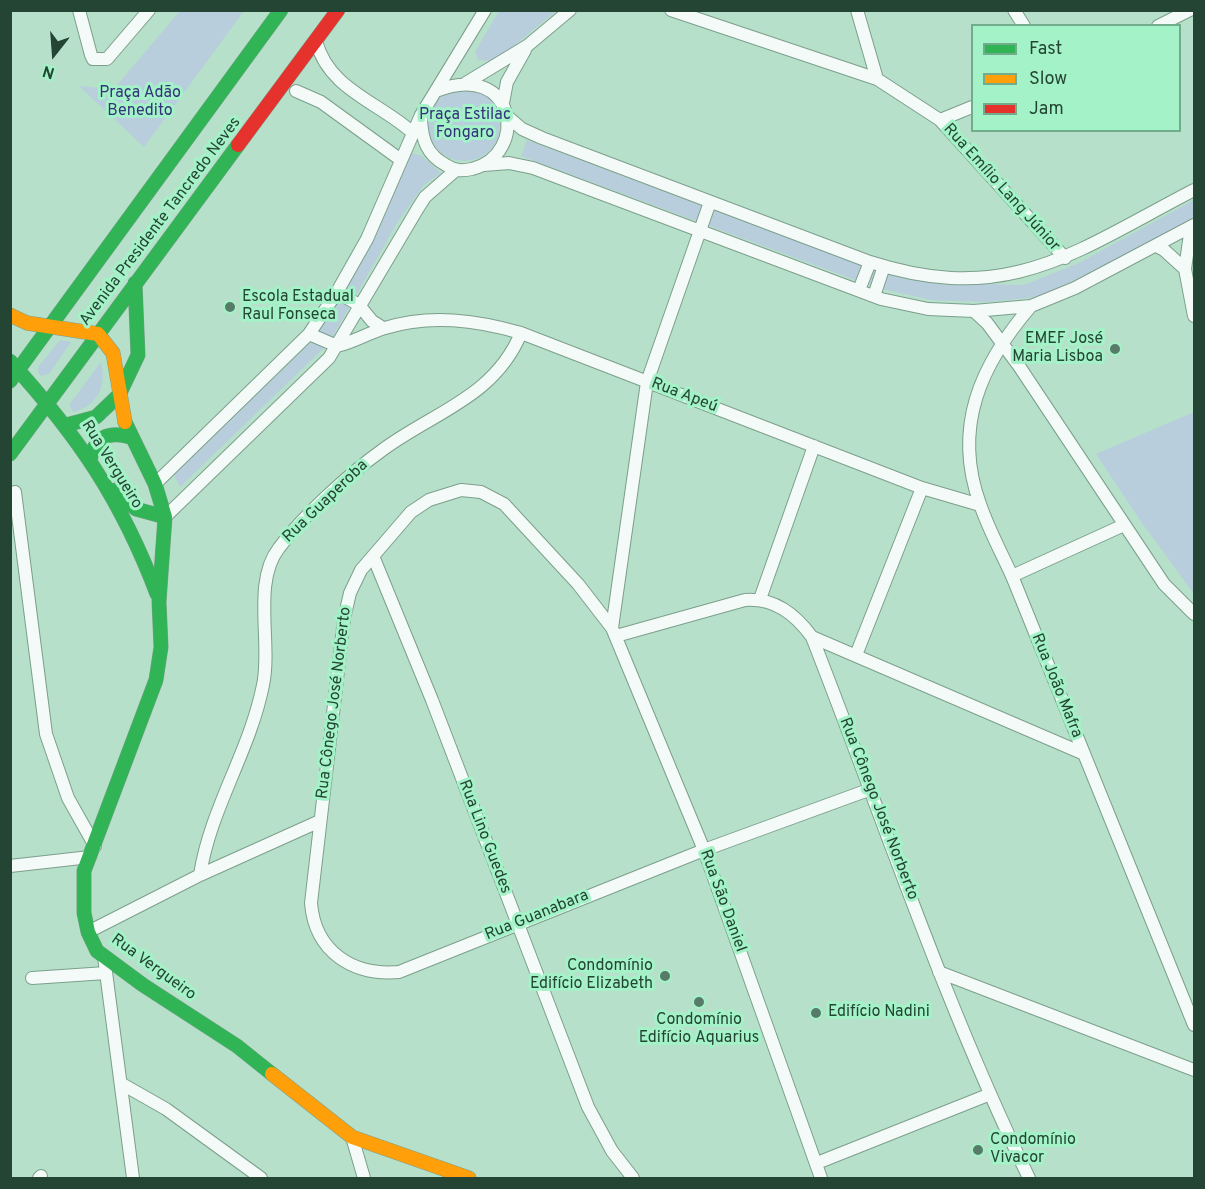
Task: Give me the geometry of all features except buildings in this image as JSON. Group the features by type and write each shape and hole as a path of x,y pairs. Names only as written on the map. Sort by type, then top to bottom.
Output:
{"main road":[{"name":"Avenida Presidente Tancredo Neves","path":"13,371 51,327 281,10"},
{"name":"Avenida Presidente Tancredo Neves","path":"10,454 338,10"},
{"path":"66,425 96,418 108,410 119,395 138,355 135,283"},
{"path":"10,315 27,323 98,334"},
{"name":"Rua Vergueiro","path":"98,334 113,353 119,395 129,437 155,484 165,517 159,602 161,647 156,680 84,877 88,932 104,957 237,1046 352,1137 469,1179"},
{"name":"Rua Vergueiro","path":"13,371 47,403 66,425 90,460 138,543 159,602"},
{"path":"90,460 94,442 98,438 111,433 129,437"},
{"path":"99,475 136,509 165,517"}],"street":[{"path":"79,10 90,55 97,60 107,59 149,10"},
{"path":"155,484 309,334 337,292 367,239 421,115 485,10"},
{"path":"436,91 466,83 527,46 570,10"},
{"name":"Rua Emílio Lang Júnior","path":"671,10 877,79 940,120 1065,258"},
{"path":"856,10 877,79"},
{"path":"1014,10 1023,24"},
{"path":"1162,24 1190,10"},
{"path":"316,41 320,55 337,80 413,134"},
{"path":"503,103 507,82 527,46"},
{"path":"466,83 494,92 503,103 508,117 504,141 497,154 484,165"},
{"path":"296,92 321,102 401,160"},
{"path":"940,120 971,107"},
{"path":"421,115 425,145 435,159 456,170"},
{"path":"508,117 522,129 542,138 870,262 902,272 941,278 982,279 1043,266 1065,258 1194,190"},
{"path":"165,517 316,372 337,346 359,305 425,197 456,170 509,163 533,168 874,296 928,309 974,311 1031,306 1075,288 1193,226"},
{"path":"710,202 647,382 614,632 746,600 760,599 814,446"},
{"path":"1193,226 1185,269 1194,316"},
{"path":"1156,246 1164,250 1185,269"},
{"path":"859,290 870,262"},
{"path":"874,296 884,267"},
{"path":"337,292 359,305 369,318 383,328"},
{"name":"Rua João Mafra","path":"1031,306 1001,343 987,366 976,393 970,427 972,478 980,505 1012,576 1194,1025"},
{"path":"974,311 987,322 1164,584 1194,614"},
{"name":"Rua Apeú","path":"337,346 383,328 422,320 446,319 494,325 521,333 922,488 980,505"},
{"name":"Rua Guaperoba","path":"200,875 213,824 263,685 267,654 263,596 274,554 370,459 482,386 506,363 521,333"},
{"path":"309,334 337,346"},
{"path":"856,655 922,488"},
{"name":"Rua Cônego José Norberto","path":"320,822 347,606 355,582 373,556 411,512 429,500 461,490 481,492 504,504 578,584 614,632"},
{"path":"10,866 93,852 68,798 46,734 15,492"},
{"path":"1012,576 1124,525"},
{"name":"Rua Lino Guedes","path":"373,556 432,700 588,1107 612,1151 633,1179"},
{"name":"Rua Cônego José Norberto","path":"760,599 781,607 792,615 812,637 988,1095 1029,1179"},
{"name":"Rua São Daniel","path":"614,632 704,850 821,1179"},
{"path":"812,637 1082,753"},
{"name":"Rua Guanabara","path":"320,822 311,895 312,919 325,944 353,966 379,974 399,972 704,850 871,789"},
{"path":"88,932 200,875 320,822"},
{"path":"104,957 133,1179"},
{"path":"939,972 1194,1070"},
{"path":"32,978 106,973"},
{"path":"122,1084 166,1109 261,1179"},
{"path":"817,1163 988,1095"},
{"path":"352,1137 364,1179"}],"green space":[{"name":"Praça Adão Benedito","path":"180,11 244,11 144,147 79,86 99,88 117,85"},
{"path":"499,11 556,11 496,61 478,60 475,52"},
{"name":"Praça Estilac Fongaro","path":"471,89 490,99 498,111 500,125 498,139 490,151 478,159 457,161 438,151 430,139 428,118 438,99 450,91"},
{"path":"527,140 879,272 933,283 1024,285 1079,263 1194,200 1194,220 1060,291 1028,298 987,302 931,300 874,287 521,156"},
{"path":"411,153 422,156 441,173 423,186 397,223 329,343 180,487 174,475 309,344 369,250"},
{"path":"60,340 71,342 49,374 41,376 38,367"},
{"path":"101,362 103,379 99,393 89,405 73,412 69,405"},
{"path":"1194,412 1194,594 1142,523 1096,454"}],"traffic: fast":[{"path":"10,381 281,10"},
{"path":"10,454 238,145"},
{"path":"119,395 138,355 135,283"},
{"path":"10,361 57,416 96,470 128,528 157,594"},
{"path":"66,425 96,417 119,395"},
{"path":"125,422 155,484 165,517 159,602 161,647 156,680 84,871 84,913 88,932 97,951 143,985 237,1046 272,1074"},
{"path":"90,460 95,446 104,438 115,435 130,437"},
{"path":"115,490 136,509 165,517"}],"traffic: slow":[{"path":"10,315 27,323 98,334 113,353 125,422"},
{"path":"272,1074 352,1137 469,1178"}],"traffic: jam":[{"path":"238,145 338,10"}],"place":[{"name":"Escola Estadual Raul Fonseca","path":"230,307"},
{"name":"EMEF José Maria Lisboa","path":"1115,349"},
{"name":"Condomínio Edifício Elizabeth","path":"665,976"},
{"name":"Condomínio Edifício Aquarius","path":"699,1002"},
{"name":"Edifício Nadini","path":"816,1013"},
{"name":"Condomínio Vivacor","path":"978,1150"}]}
